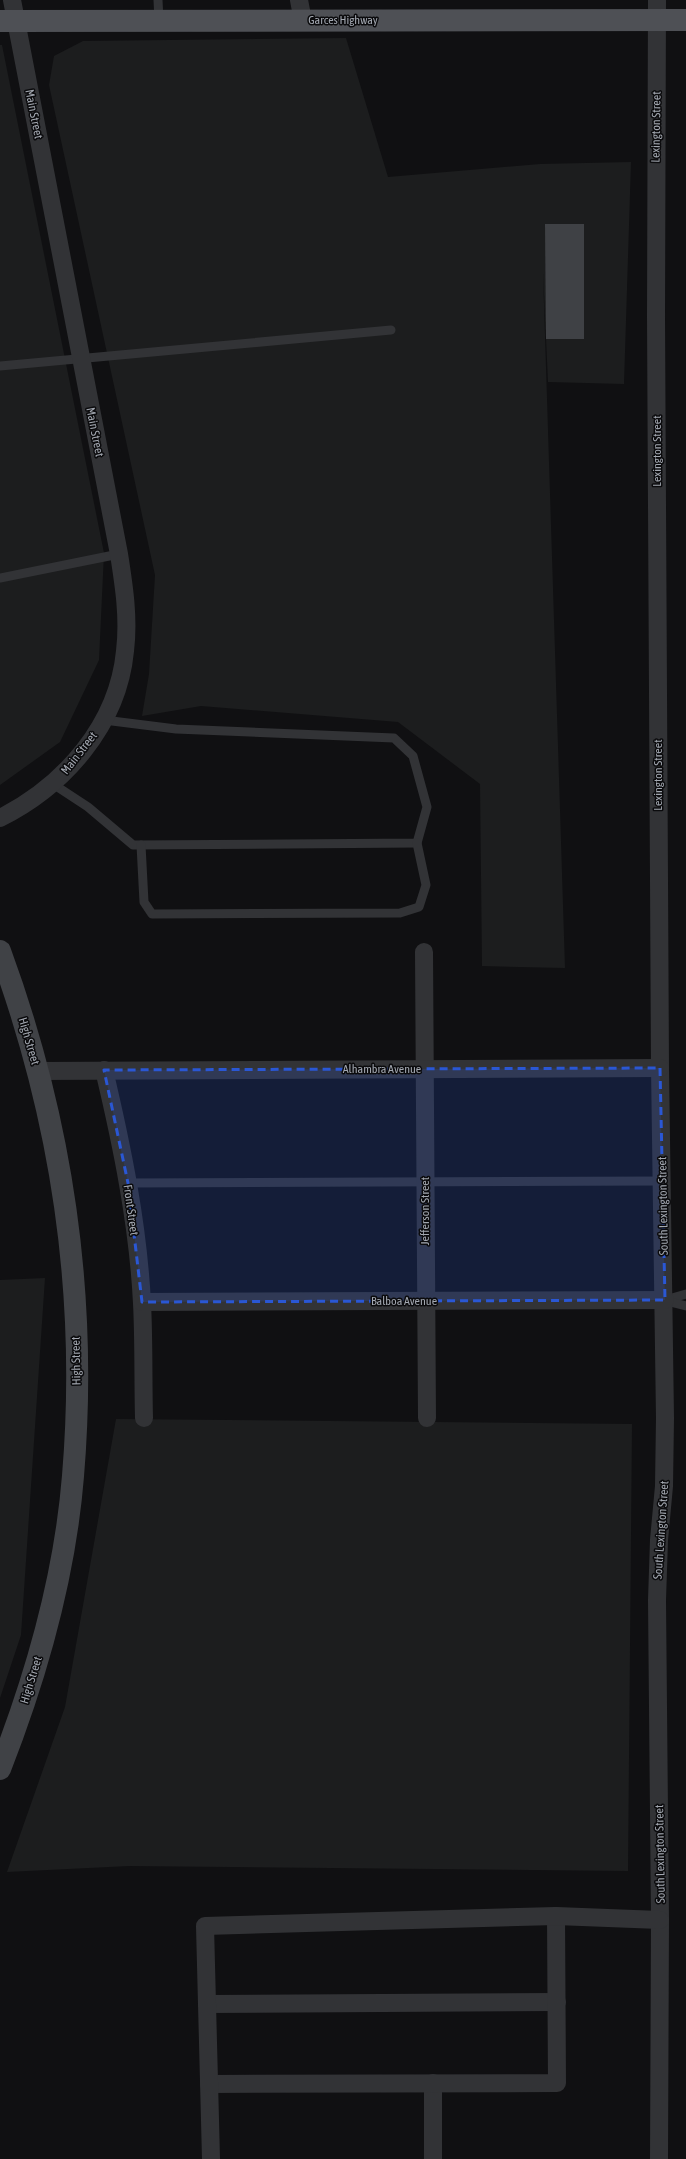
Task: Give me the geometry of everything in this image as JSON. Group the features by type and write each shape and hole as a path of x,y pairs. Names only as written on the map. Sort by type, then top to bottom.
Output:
{"main road":[{"name":"Garces Highway","path":"8,21 158,11 301,10 657,10 686,20"},
{"name":"High Street","path":"0,951 15,993 38,1071 54,1141 67,1213 75,1285 76,1420 72,1486 62,1555 47,1624 17,1725 0,1769"}],"street":[{"name":"Main Street","path":"0,818 21,808 53,784 78,757 104,720 119,682 126,651 125,601 119,554 82,360 8,21 12,0"},
{"name":"Lexington Street","path":"657,10 655,202 659,901"},
{"name":"South Lexington Street","path":"659,901 660,1068 665,1300 664,1486 659,1540 657,1600 660,1920 659,2159"},
{"name":"Jefferson Street","path":"424,952 426,1418"},
{"name":"Alhambra Avenue","path":"104,1070 660,1068"},
{"path":"38,1071 104,1070"},
{"name":"Front Street","path":"104,1070 122,1146 134,1224 142,1302 144,1418"},
{"name":"Balboa Avenue","path":"142,1302 665,1300"},
{"path":"211,2159 205,1926 556,1916 660,1920"},
{"path":"209,2084 557,2083 556,1916"},
{"path":"207,2004 556,2002"},
{"path":"433,2083 433,2159"}],"lane":[{"path":"0,366 82,360 391,330"},
{"path":"0,578 119,554"},
{"path":"104,720 176,729 394,738 413,756 426,807 417,843 426,885 419,907 400,913 152,914 144,902 141,845"},
{"path":"53,784 88,808 133,845 417,843"},
{"path":"128,1183 662,1181"},
{"path":"665,1300 686,1294"},
{"path":"665,1300 686,1306"}],"highlighted area":[{"path":"660,1068 665,1300 142,1302 128,1183 104,1070"}],"shaded area":[{"path":"346,38 388,177 540,164 631,162 624,384 548,382 543,272 565,968 482,966 480,784 398,722 201,706 142,716 149,674 155,575 49,85 54,56 83,41"},
{"path":"0,45 2,45 104,553 99,660 60,742 0,785"},
{"path":"45,1278 21,1635 0,1698 0,1280"},
{"path":"116,1419 632,1424 628,1871 129,1866 7,1872 65,1707"}],"building":[{"path":"545,224 584,224 584,339 546,339"}]}
